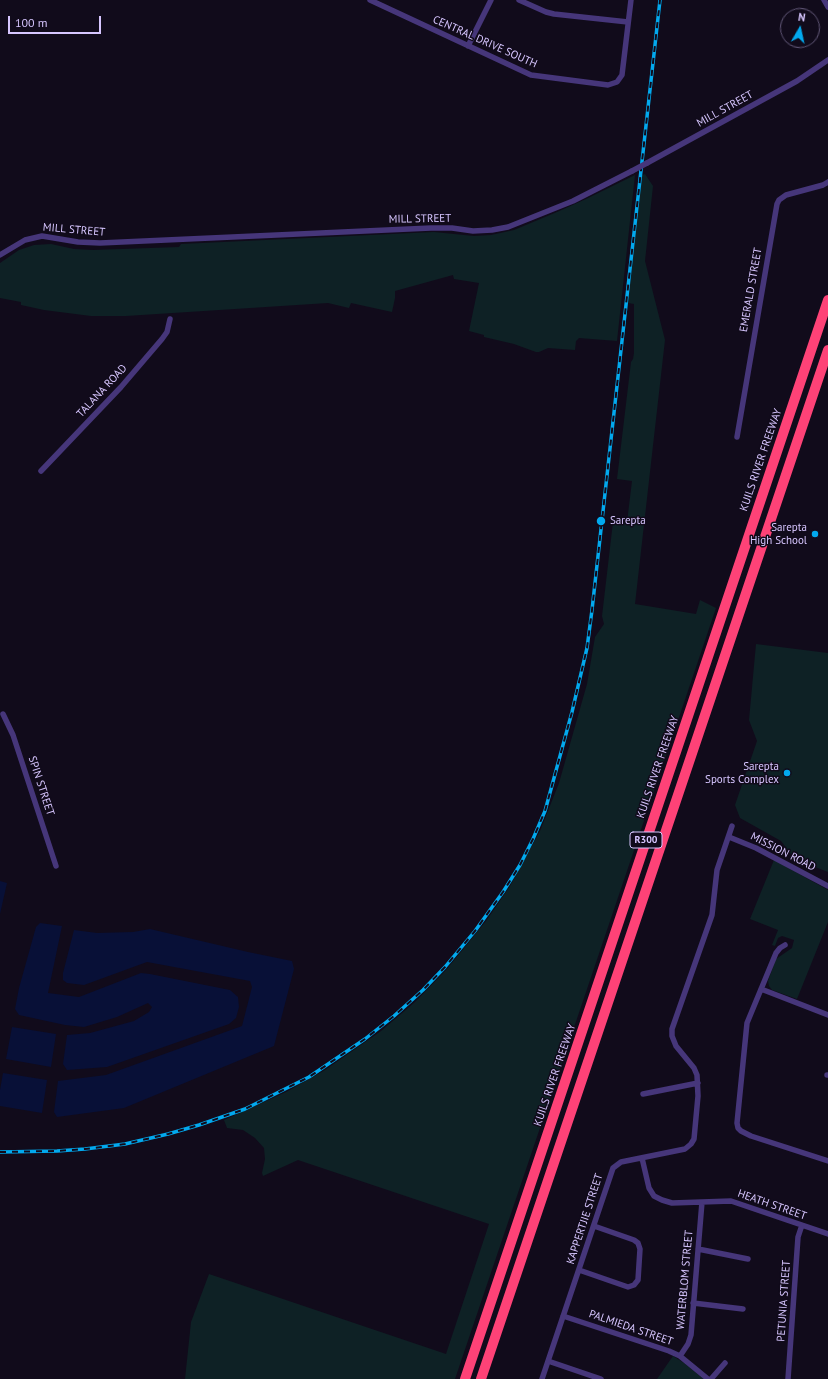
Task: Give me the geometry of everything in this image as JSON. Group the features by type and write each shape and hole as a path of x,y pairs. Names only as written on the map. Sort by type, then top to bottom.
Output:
{"highway":[{"name":"KUILS RIVER FREEWAY","path":"465,1379 828,300"},
{"name":"R300","path":"481,1379 828,350"}],"street":[{"name":"CENTRAL DRIVE SOUTH","path":"370,0 534,76 608,85 615,84 619,81 622,75 628,22"},
{"path":"468,46 491,0"},
{"path":"519,0 554,14 628,22 631,0"},
{"path":"824,0 828,7"},
{"name":"MILL STREET","path":"0,255 25,240 42,236 78,242 100,243 431,228 452,228 473,231 508,227 573,200 632,171 797,81 828,60"},
{"name":"EMERALD STREET","path":"737,437 776,204 786,195 823,185 828,182"},
{"name":"TALANA ROAD","path":"41,471 121,387 162,339 167,332 170,319"},
{"name":"SPIN STREET","path":"3,714 13,735 56,866"},
{"name":"KAPPERTJIE STREET","path":"542,1379 613,1168 620,1162 685,1149 691,1144 694,1137 698,1083 694,1068 676,1046 672,1036 672,1029 712,915 717,870 732,826"},
{"name":"MISSION ROAD","path":"729,837 756,848 828,886"},
{"path":"785,944 776,953 746,1027 738,1128 751,1136 828,1161"},
{"path":"761,989 828,1015"},
{"path":"643,1094 698,1083"},
{"name":"HEATH STREET","path":"642,1158 649,1188 654,1196 662,1200 672,1203 731,1201 828,1234"},
{"name":"WATERBLOM STREET","path":"680,1356 690,1337 702,1202"},
{"name":"PETUNIA STREET","path":"788,1379 798,1237 802,1225"},
{"path":"579,1270 628,1287 634,1285 638,1280 640,1249 638,1243 634,1240 594,1226"},
{"path":"698,1249 748,1260"},
{"path":"693,1303 742,1309"},
{"name":"PALMIEDA STREET","path":"563,1316 680,1356 709,1379"},
{"path":"548,1361 601,1379"},
{"path":"709,1379 725,1363"}],"green space":[{"path":"645,174 653,186 645,261 665,340 635,604 696,614 700,600 716,608 455,1379 185,1379 191,1322 209,1274 446,1354 489,1224 298,1160 263,1176 262,1173 265,1159 264,1148 255,1138 243,1130 227,1128 224,1120 286,1092 325,1070 381,1031 415,1002 446,970 486,921 510,886 540,831 559,783 587,684 595,637 604,624 602,616 613,522 627,522 632,481 617,479 631,362 634,353 634,304 628,303 642,175"},
{"path":"635,175 617,341 579,338 576,341 575,350 548,348 536,352 514,344 484,337 484,335 469,331 479,283 454,279 453,275 395,291 392,312 351,303 349,308 328,303 126,316 91,316 44,310 21,305 21,302 0,298 0,263 19,250 34,245 51,244 74,249 93,250 179,247 181,244 434,232 474,236 491,235 514,230 586,199"},
{"name":"Sarepta Sports Complex","path":"756,644 828,653 828,872 791,854 781,841 740,818 735,805 757,741 749,720"},
{"path":"774,860 828,890 828,922 797,999 772,990 768,981 776,959 792,948 794,940 782,936 778,938 775,946 772,945 778,930 750,919"},
{"path":"673,1356 684,1363 704,1379 657,1379"}],"shaded area":[{"path":"0,881 7,883 0,914"},
{"path":"40,923 62,926 48,993 79,997 141,973 150,974 230,990 238,997 239,1007 236,1018 229,1024 107,1067 67,1070 63,1064 67,1035 90,1033 134,1021 149,1012 152,1007 148,1003 117,1017 84,1027 65,1025 19,1015 15,1009 19,988 36,927"},
{"path":"150,929 292,961 294,969 274,1046 124,1108 57,1117 54,1112 58,1081 106,1075 242,1026 252,987 250,981 147,962 84,985 67,983 63,980 63,973 74,930 97,933 133,932"},
{"path":"12,1027 56,1034 51,1067 6,1059"},
{"path":"3,1073 47,1080 42,1113 0,1106 0,1090"}],"railway":[{"path":"0,1152 85,1149 125,1144 168,1134 245,1109 309,1077 365,1039 423,990 445,967 475,931 520,865 545,811 572,712 587,648 660,0"}],"place":[{"name":"Sarepta","path":"601,521"},
{"name":"Sarepta High School","path":"815,534"},
{"name":"Sarepta Sports Complex","path":"787,773"}]}
